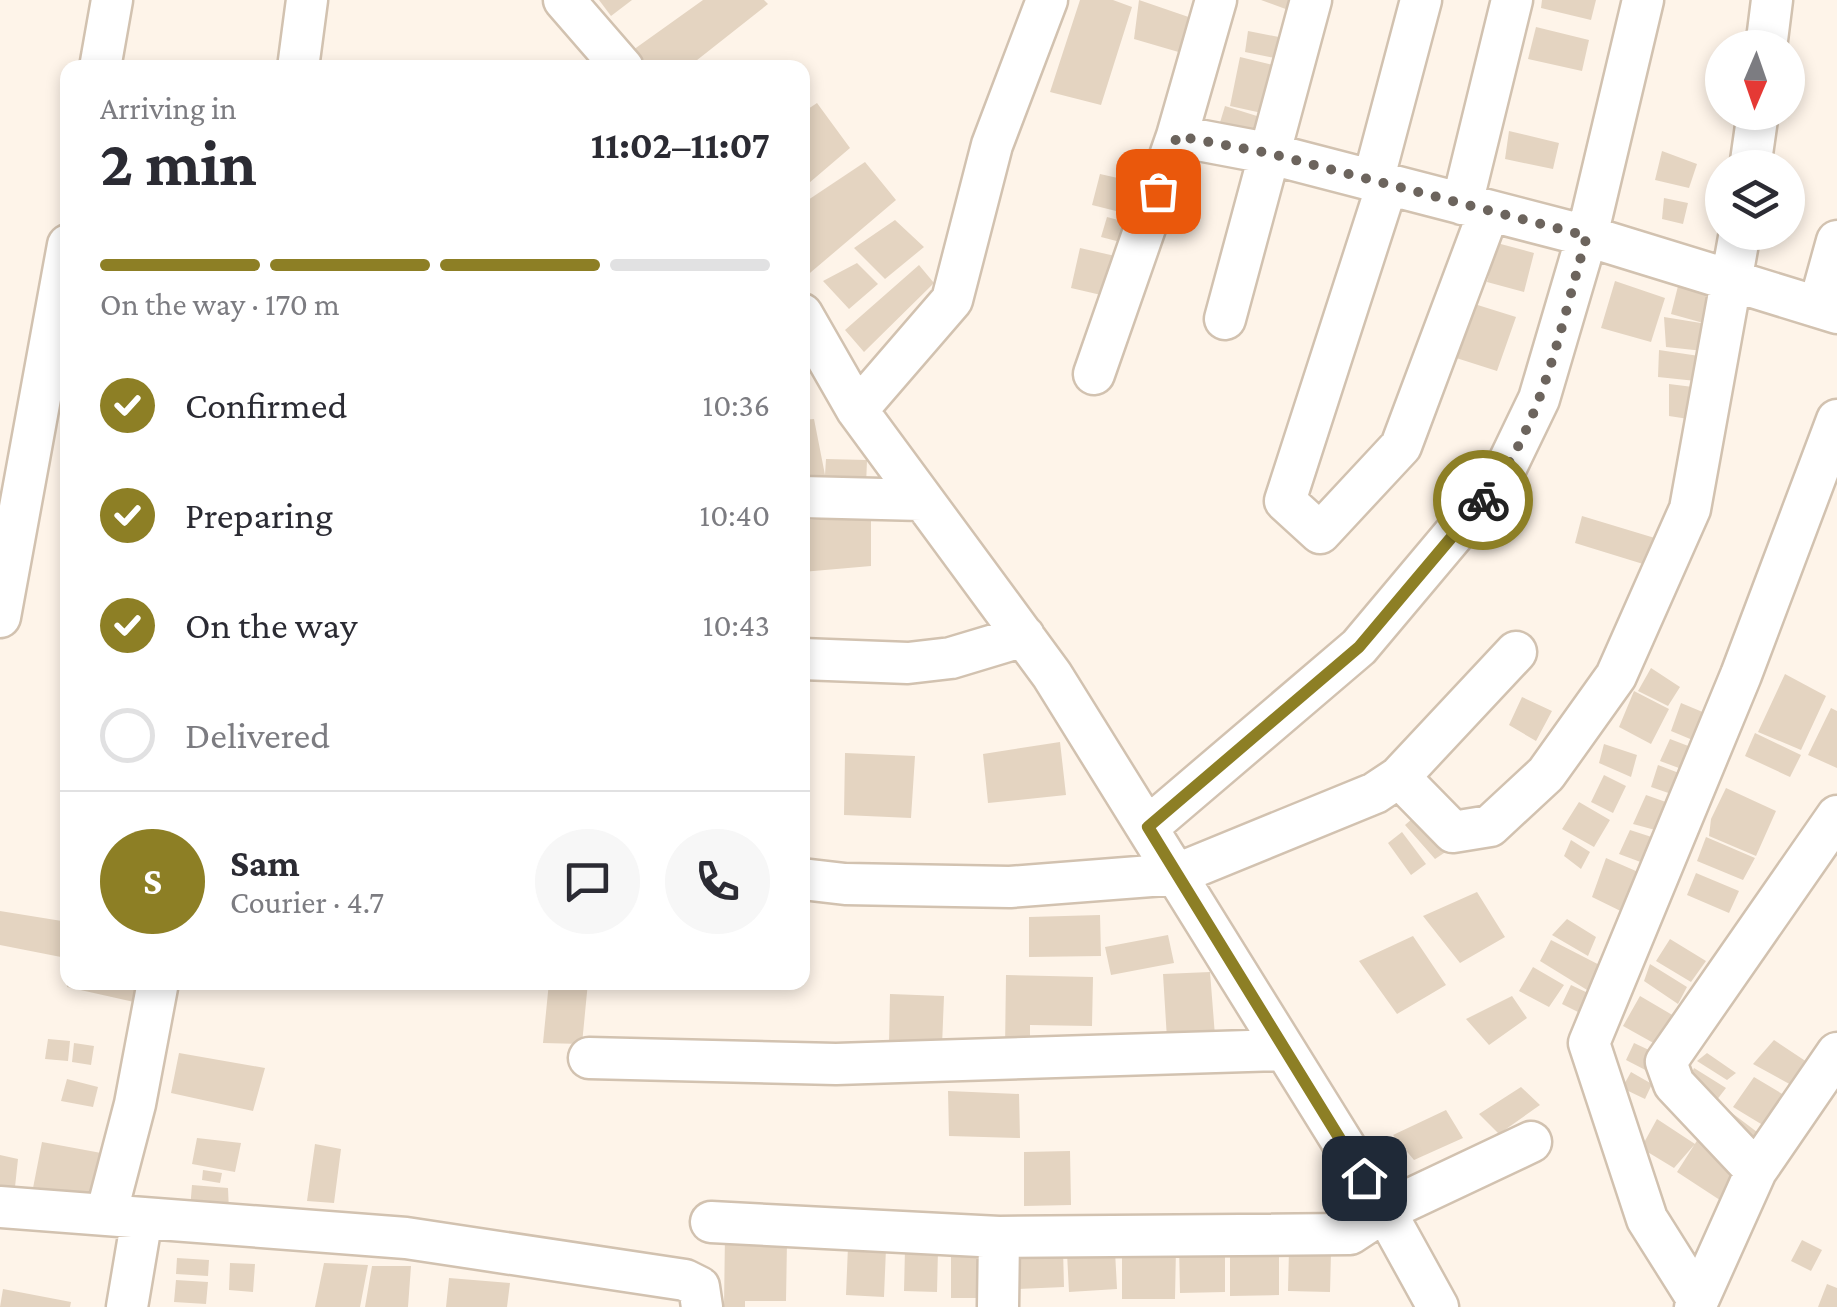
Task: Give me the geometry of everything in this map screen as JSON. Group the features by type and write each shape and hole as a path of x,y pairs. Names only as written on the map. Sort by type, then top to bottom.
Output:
{"street":[{"path":"101,60 112,0"},
{"path":"299,60 307,0"},
{"path":"564,0 616,60"},
{"path":"856,410 952,300 992,144 1047,0"},
{"path":"1094,374 1177,136 1216,0"},
{"path":"1226,319 1311,0"},
{"path":"1422,0 1380,182 1286,502 1320,533 1402,446 1475,207 1512,0"},
{"path":"1148,827 1359,647 1500,478 1539,399 1587,236 1644,0"},
{"path":"1768,30 1772,0"},
{"path":"1177,136 1268,153 1587,236 1828,309 1837,241"},
{"path":"1399,777 1453,832 1490,826 1546,774 1616,676 1690,509 1737,250"},
{"path":"0,617 60,289"},
{"path":"810,328 856,410 1024,636 1148,827 1384,1210 1417,1296"},
{"path":"1696,1304 1648,1219 1589,1043 1741,675 1837,420"},
{"path":"810,497 922,500"},
{"path":"810,659 908,663 952,658 1024,636"},
{"path":"810,880 1010,887 1177,874 1353,803 1399,777 1516,652"},
{"path":"1756,1171 1674,1084 1666,1062 1837,816"},
{"path":"127,1307 124,1217 135,1104 156,990"},
{"path":"589,1058 836,1064 1282,1050"},
{"path":"1696,1304 1756,1171 1837,1053"},
{"path":"711,1222 999,1237 1350,1234 1384,1210 1531,1142"},
{"path":"0,1207 406,1238 685,1280 699,1286 702,1307"},
{"path":"998,1307 999,1237"}],"building":[{"path":"599,0 632,0 611,16"},
{"path":"703,0 764,0 768,4 697,60 644,60 633,50"},
{"path":"1080,0 1113,0 1132,7 1101,105 1050,92"},
{"path":"1139,0 1209,24 1199,58 1134,39"},
{"path":"1261,0 1306,0 1302,15"},
{"path":"1542,0 1596,0 1591,20 1541,8"},
{"path":"1536,27 1589,40 1582,71 1528,59"},
{"path":"1248,31 1294,40 1289,61 1245,52"},
{"path":"1240,57 1286,68 1280,117 1230,106"},
{"path":"817,103 850,148 810,182 810,108"},
{"path":"1225,106 1273,121 1267,139 1218,129"},
{"path":"1509,131 1559,143 1553,169 1505,159"},
{"path":"1662,151 1697,164 1689,188 1655,180"},
{"path":"865,162 896,200 810,273 810,199"},
{"path":"1100,174 1149,185 1140,217 1092,205"},
{"path":"1664,198 1688,203 1683,224 1662,219"},
{"path":"1107,217 1137,225 1132,245 1101,237"},
{"path":"895,220 924,247 885,279 854,248"},
{"path":"1497,243 1534,253 1524,292 1487,282"},
{"path":"1080,248 1124,258 1114,298 1071,288"},
{"path":"857,263 878,284 849,309 823,281"},
{"path":"919,265 934,283 864,352 845,330"},
{"path":"1615,281 1665,298 1651,342 1601,328"},
{"path":"1678,286 1719,296 1713,352 1666,347 1664,317 1707,324 1671,314"},
{"path":"1468,302 1516,317 1497,371 1450,356"},
{"path":"1659,350 1719,359 1715,383 1658,377"},
{"path":"1669,384 1709,389 1708,422 1669,416"},
{"path":"810,419 814,419 825,475 810,475"},
{"path":"826,459 867,460 866,486 824,486"},
{"path":"1582,516 1668,542 1656,568 1575,543"},
{"path":"810,520 871,520 871,566 810,571"},
{"path":"1651,668 1680,687 1668,706 1638,691"},
{"path":"1785,674 1826,696 1801,750 1758,732"},
{"path":"1634,691 1669,709 1651,744 1619,727"},
{"path":"1522,697 1552,711 1536,741 1509,725"},
{"path":"1681,703 1717,718 1707,746 1671,731"},
{"path":"1831,708 1837,711 1837,768 1808,755"},
{"path":"1755,733 1801,755 1790,777 1745,756"},
{"path":"1670,739 1704,752 1695,774 1660,761"},
{"path":"1060,742 1066,795 988,803 983,754"},
{"path":"1604,744 1637,755 1631,777 1599,763"},
{"path":"845,753 915,756 911,818 844,815"},
{"path":"1658,765 1692,778 1683,798 1651,787"},
{"path":"1604,775 1626,786 1613,813 1591,802"},
{"path":"1726,788 1776,811 1756,856 1709,836 1711,819"},
{"path":"1646,795 1680,807 1670,834 1633,824"},
{"path":"1579,802 1610,820 1594,847 1562,829"},
{"path":"1420,812 1450,849 1435,859 1405,825"},
{"path":"1630,830 1667,842 1654,867 1619,854"},
{"path":"1402,832 1426,864 1411,875 1388,843"},
{"path":"1706,837 1755,858 1743,880 1697,861"},
{"path":"1571,840 1590,852 1581,869 1564,856"},
{"path":"1606,858 1652,878 1639,920 1592,897"},
{"path":"1696,873 1739,891 1729,913 1687,895"},
{"path":"1477,892 1505,937 1460,963 1423,916"},
{"path":"0,911 60,921 60,957 0,945"},
{"path":"1100,915 1101,956 1029,957 1029,917"},
{"path":"1567,919 1596,937 1588,956 1552,935"},
{"path":"1168,935 1174,963 1111,975 1105,947"},
{"path":"1413,936 1446,985 1397,1014 1359,961"},
{"path":"1670,939 1706,961 1691,982 1656,961"},
{"path":"1551,940 1617,974 1605,1001 1540,961"},
{"path":"1650,964 1687,987 1678,1004 1644,981"},
{"path":"1533,967 1564,985 1549,1007 1519,991"},
{"path":"1210,972 1215,1036 1167,1039 1163,974"},
{"path":"1006,975 1093,977 1092,1026 1030,1025 1030,1050 1005,1049"},
{"path":"1571,985 1605,1001 1596,1021 1562,1004"},
{"path":"80,990 146,990 143,1004"},
{"path":"548,990 587,990 582,1044 543,1043"},
{"path":"890,994 944,996 942,1046 889,1044"},
{"path":"1512,996 1527,1018 1489,1045 1466,1019"},
{"path":"1640,996 1686,1023 1666,1050 1623,1026"},
{"path":"48,1039 70,1041 68,1061 45,1059"},
{"path":"1774,1040 1813,1066 1795,1087 1753,1064"},
{"path":"74,1043 94,1046 91,1065 72,1062"},
{"path":"1634,1043 1666,1058 1657,1076 1626,1060"},
{"path":"179,1053 265,1068 253,1111 171,1093"},
{"path":"1707,1053 1736,1073 1727,1080 1697,1061"},
{"path":"1694,1068 1726,1088 1716,1101 1761,1135 1745,1159 1688,1082"},
{"path":"1631,1072 1652,1084 1645,1099 1622,1088"},
{"path":"1754,1077 1789,1098 1766,1127 1733,1107"},
{"path":"67,1079 98,1087 93,1107 61,1101"},
{"path":"1521,1087 1540,1105 1499,1134 1479,1114"},
{"path":"948,1091 1019,1094 1020,1138 949,1136"},
{"path":"1446,1110 1463,1138 1414,1160 1393,1135"},
{"path":"1657,1119 1695,1144 1674,1168 1641,1148"},
{"path":"197,1138 241,1143 235,1172 192,1164"},
{"path":"1698,1139 1749,1174 1726,1204 1677,1172"},
{"path":"42,1142 112,1155 104,1195 33,1188"},
{"path":"315,1144 341,1149 334,1203 307,1201"},
{"path":"1070,1151 1071,1205 1024,1206 1024,1152"},
{"path":"0,1155 18,1159 15,1187 0,1185"},
{"path":"203,1170 222,1173 220,1183 202,1180"},
{"path":"192,1185 228,1188 229,1212 190,1209"},
{"path":"725,1234 787,1241 786,1301 745,1301 745,1307 724,1307"},
{"path":"1802,1240 1822,1250 1811,1271 1791,1261"},
{"path":"1279,1243 1279,1295 1230,1296 1230,1244"},
{"path":"1179,1245 1225,1245 1225,1292 1180,1293"},
{"path":"848,1246 886,1248 884,1297 846,1295"},
{"path":"1122,1246 1176,1247 1175,1299 1122,1299"},
{"path":"905,1249 938,1250 937,1292 904,1291"},
{"path":"1063,1249 1064,1287 1018,1289 1017,1250"},
{"path":"1289,1250 1331,1252 1330,1292 1288,1291"},
{"path":"951,1251 986,1251 985,1298 951,1298"},
{"path":"1115,1251 1117,1289 1069,1292 1067,1253"},
{"path":"177,1258 209,1260 208,1276 176,1274"},
{"path":"230,1263 255,1264 253,1292 229,1290"},
{"path":"324,1263 368,1265 360,1307 315,1307"},
{"path":"372,1266 411,1266 408,1307 365,1307"},
{"path":"449,1278 510,1283 507,1307 446,1307"},
{"path":"176,1280 208,1282 206,1304 174,1302"},
{"path":"1827,1284 1837,1288 1837,1307 1818,1307"},
{"path":"3,1289 71,1302 70,1307 0,1307"}],"way so far":[{"path":"1158,191 1177,136 1268,153 1587,236 1539,399 1500,478 1483,500"}],"route":[{"path":"1364,1178 1148,827 1359,647 1483,500"}]}
